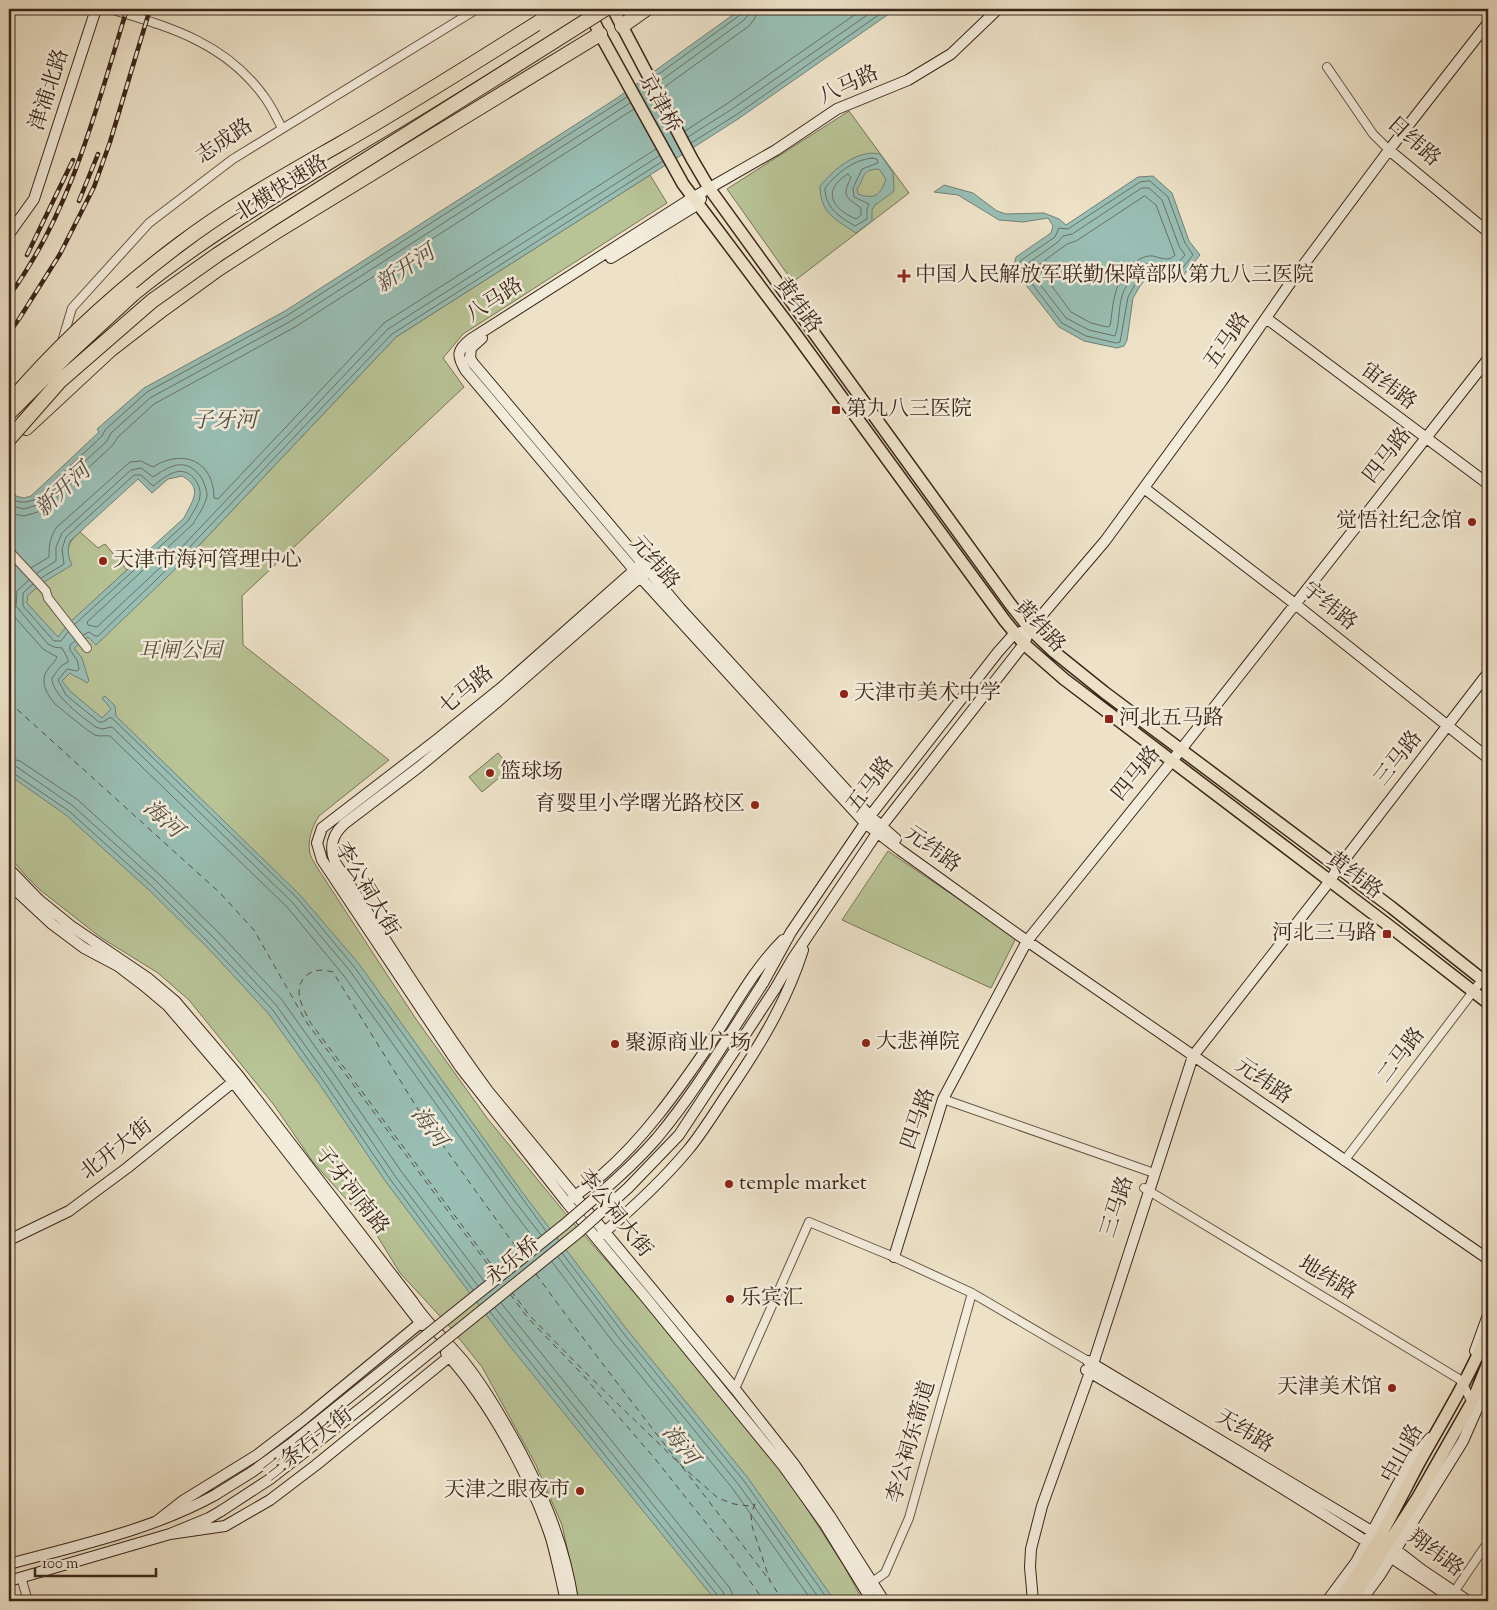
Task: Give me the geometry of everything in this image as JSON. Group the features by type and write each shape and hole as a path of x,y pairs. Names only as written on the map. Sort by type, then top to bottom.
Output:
{"highway":[{"path":"9,403 45,361 84,322 181,243 286,174 440,85 558,9"},
{"name":"北横快速路","path":"9,413 73,348 161,271 252,208 384,129 577,9"},
{"name":"北横快速路","path":"9,439 60,381 152,301 216,255 605,9"},
{"path":"622,26 646,9"},
{"path":"9,444 110,350 162,308 218,269 600,34"}],"main road":[{"name":"津浦北路","path":"9,234 34,199 96,9"},
{"name":"京津桥","path":"588,9 612,57 674,169"},
{"name":"京津桥","path":"613,9 692,159"},
{"name":"八马路","path":"470,352 471,348 480,339 695,201 709,188 776,150 837,109 908,80 951,54 998,9"},
{"name":"五马路","path":"775,989 879,830 1024,644 1030,629 1105,541 1222,382 1293,279 1389,150 1488,23"},
{"name":"日纬路","path":"1389,150 1488,232"},
{"name":"黄纬路","path":"692,159 709,188 1000,591 1030,629 1053,651 1180,749 1486,979"},
{"name":"黄纬路","path":"674,169 695,201 792,329 1014,634 1064,679 1488,1003"},
{"name":"八马路","path":"458,355 461,348 471,339 695,201"},
{"name":"宙纬路","path":"1266,318 1425,439 1488,484"},
{"name":"元纬路","path":"470,352 473,363 641,570"},
{"name":"元纬路","path":"458,355 466,370 641,570 867,820 1028,939 1196,1053 1488,1258"},
{"name":"四马路","path":"894,1257 943,1099 1028,939 1172,761 1488,359"},
{"name":"宇纬路","path":"1144,488 1295,604 1488,758"},
{"name":"七马路","path":"332,842 337,830 419,767 496,704 641,570"},
{"name":"七马路","path":"317,843 322,828 432,744 641,570"},
{"path":"1014,634 1030,629"},
{"name":"五马路","path":"763,983 791,932 867,820 1014,634"},
{"name":"三马路","path":"1032,1601 1026,1569 1028,1544 1039,1502 1089,1367 1152,1172 1196,1053 1327,880 1448,727 1488,673"},
{"name":"李公祠大街","path":"332,842 335,862 437,1019 488,1091 735,1389 813,1490 868,1585 872,1601"},
{"name":"李公祠大街","path":"317,843 322,860 339,887 441,1040 482,1096 567,1203 784,1467 868,1585 884,1601"},
{"name":"子牙河南路","path":"9,869 39,900 71,926 149,979 175,1001 413,1302 422,1321 452,1354 487,1407 514,1454 540,1510 550,1538 566,1601"},
{"name":"子牙河南路","path":"9,884 52,924 84,948 118,966 162,1000 236,1079"},
{"path":"567,1203 603,1174 658,1116 708,1047 753,975 769,954 791,932"},
{"path":"596,1238 652,1189 689,1149 745,1068 776,1014 791,985 806,941"},
{"name":"永乐桥","path":"215,1495 252,1472 299,1438 565,1224 603,1191 657,1138 705,1072 763,983"},
{"name":"永乐桥","path":"221,1510 270,1479 336,1428 579,1232 628,1188 679,1135 775,989"},
{"name":"北开大街","path":"9,1240 69,1211 127,1168 236,1079"},
{"path":"1471,1370 1475,1350 1488,1315"},
{"name":"三条石大街","path":"157,1521 184,1500 257,1455 304,1419 422,1321"},
{"name":"中山路","path":"1384,1544 1388,1520 1471,1370 1488,1332"},
{"name":"子牙河南路","path":"452,1354 466,1364 495,1406 520,1449 541,1493 558,1538 573,1601"},
{"name":"三条石大街","path":"170,1534 225,1526 270,1500 452,1354"},
{"name":"中山路","path":"1338,1601 1353,1598 1384,1544 1401,1525 1472,1402 1488,1363"},
{"name":"天纬路","path":"1089,1367 1384,1544"},
{"path":"1327,1601 1356,1562 1384,1544 1463,1441 1488,1384"},
{"path":"1380,1575 1384,1544 1409,1463 1436,1432"},
{"name":"三条石大街","path":"9,1564 112,1535 184,1512 215,1495"},
{"name":"三条石大街","path":"9,1581 170,1534 209,1518 221,1510"},
{"name":"翔纬路","path":"1384,1544 1407,1563 1455,1596 1468,1601"},
{"path":"1353,1598 1391,1567 1407,1563"}],"street":[{"path":"110,9 172,28 213,48 241,71 263,95 282,128"},
{"name":"志成路","path":"9,428 52,382 64,328 72,308 150,223 233,159 477,9"},
{"name":"日纬路","path":"1327,67 1373,134 1389,150"},
{"path":"9,551 46,591 48,598 86,646"},
{"name":"二马路","path":"1345,1159 1473,991 1486,979"},
{"path":"943,1099 1152,1172"},
{"name":"地纬路","path":"1146,1190 1459,1379 1472,1402 1476,1414"},
{"path":"735,1389 809,1222 894,1257 972,1293 1089,1367"},
{"name":"李公祠东箭道","path":"868,1585 885,1573 909,1518 972,1293"},
{"path":"1455,1596 1488,1542"},
{"path":"21,1577 28,1601"}],"green space":[{"path":"849,111 909,193 793,282 727,189"},
{"name":"耳闸公园","path":"650,175 667,203 463,334 443,358 464,387 242,596 243,645 389,760 319,816 312,829 310,839 309,849 313,861 416,1019 487,1118 575,1225 636,1294 789,1481 844,1566 863,1601 579,1601 562,1525 536,1465 482,1367 450,1327 400,1273 373,1229 313,1162 274,1105 189,1000 158,973 100,937 40,890 9,856 9,544 68,557 70,543 80,532 98,548 105,544 127,570 74,619 189,556 396,337"},
{"name":"篮球场","path":"498,753 511,768 482,792 469,777"},
{"path":"888,851 1016,938 991,988 842,920"}],"water":[{"name":"子牙河","path":"741,9 896,9 738,119 396,337 189,556 96,645 88,637 74,648 82,658 89,681 87,683 70,673 62,681 70,691 102,718 111,709 102,698 105,696 115,706 116,716 300,895 359,964 522,1192 628,1331 748,1478 835,1601 716,1601 509,1345 386,1182 268,1013 207,947 149,890 66,815 9,775 9,487 16,496 24,498 31,496 99,432 97,429 144,388 285,311 617,98","holes":["182,476 193,485 194,495 184,518 70,622 58,637 27,603 28,595 44,582 72,565 68,553 70,541 138,479 152,493 168,479"]},
{"path":"864,154 880,154 893,173 894,188 893,192 875,205 872,210 872,221 856,233 830,215 823,203 820,186 843,164","holes":["871,170 880,170 886,180 879,193 872,196 858,194 857,189 865,174"]},
{"path":"1153,176 1172,193 1189,241 1200,255 1183,276 1166,278 1149,275 1133,298 1127,340 1124,346 1117,348 1084,341 1059,327 1018,275 1014,265 1016,257 1051,233 1053,226 1048,218 1023,222 999,220 958,195 934,192 944,185 973,193 997,211 1006,214 1044,213 1059,219 1066,225 1138,177"}],"ferry route":[{"path":"9,702 220,893 254,930 307,1023 495,1274"},
{"path":"497,1272 310,1022 301,1003 299,990 300,984 310,973 322,970 333,972 424,1119 521,1254"},
{"path":"536,1274 622,1390 770,1581"},
{"path":"511,1291 530,1316 584,1371 685,1469 718,1498 734,1504 749,1506 755,1504"},
{"path":"510,1294 528,1318 581,1373 656,1460 733,1557 764,1601"},
{"path":"755,1504 751,1514 752,1526 770,1581 783,1601"}],"railway":[{"path":"9,296 31,263 50,229 66,194 93,121 127,9"},
{"path":"9,333 60,254 94,187 110,142 150,9"},
{"path":"79,201 98,154"},
{"path":"27,255 73,160"}],"place":[{"name":"中国人民解放军联勤保障部队第九八三医院","path":"904,276"},
{"name":"第九八三医院","path":"836,410"},
{"name":"觉悟社纪念馆","path":"1472,522"},
{"name":"天津市海河管理中心","path":"103,561"},
{"name":"天津市美术中学","path":"844,694"},
{"name":"河北五马路","path":"1109,719"},
{"name":"篮球场","path":"490,773"},
{"name":"育婴里小学曙光路校区","path":"755,805"},
{"name":"河北三马路","path":"1387,934"},
{"name":"大悲禅院","path":"866,1043"},
{"name":"聚源商业广场","path":"615,1044"},
{"name":"temple market","path":"729,1184"},
{"name":"乐宾汇","path":"730,1299"},
{"name":"天津美术馆","path":"1392,1388"},
{"name":"天津之眼夜市","path":"580,1491"}],"water label":[{"name":"新开河","path":"406,270"},
{"name":"新开河","path":"64,491"},
{"name":"海河","path":"162,820"},
{"name":"海河","path":"428,1128"},
{"name":"海河","path":"679,1446"}]}
